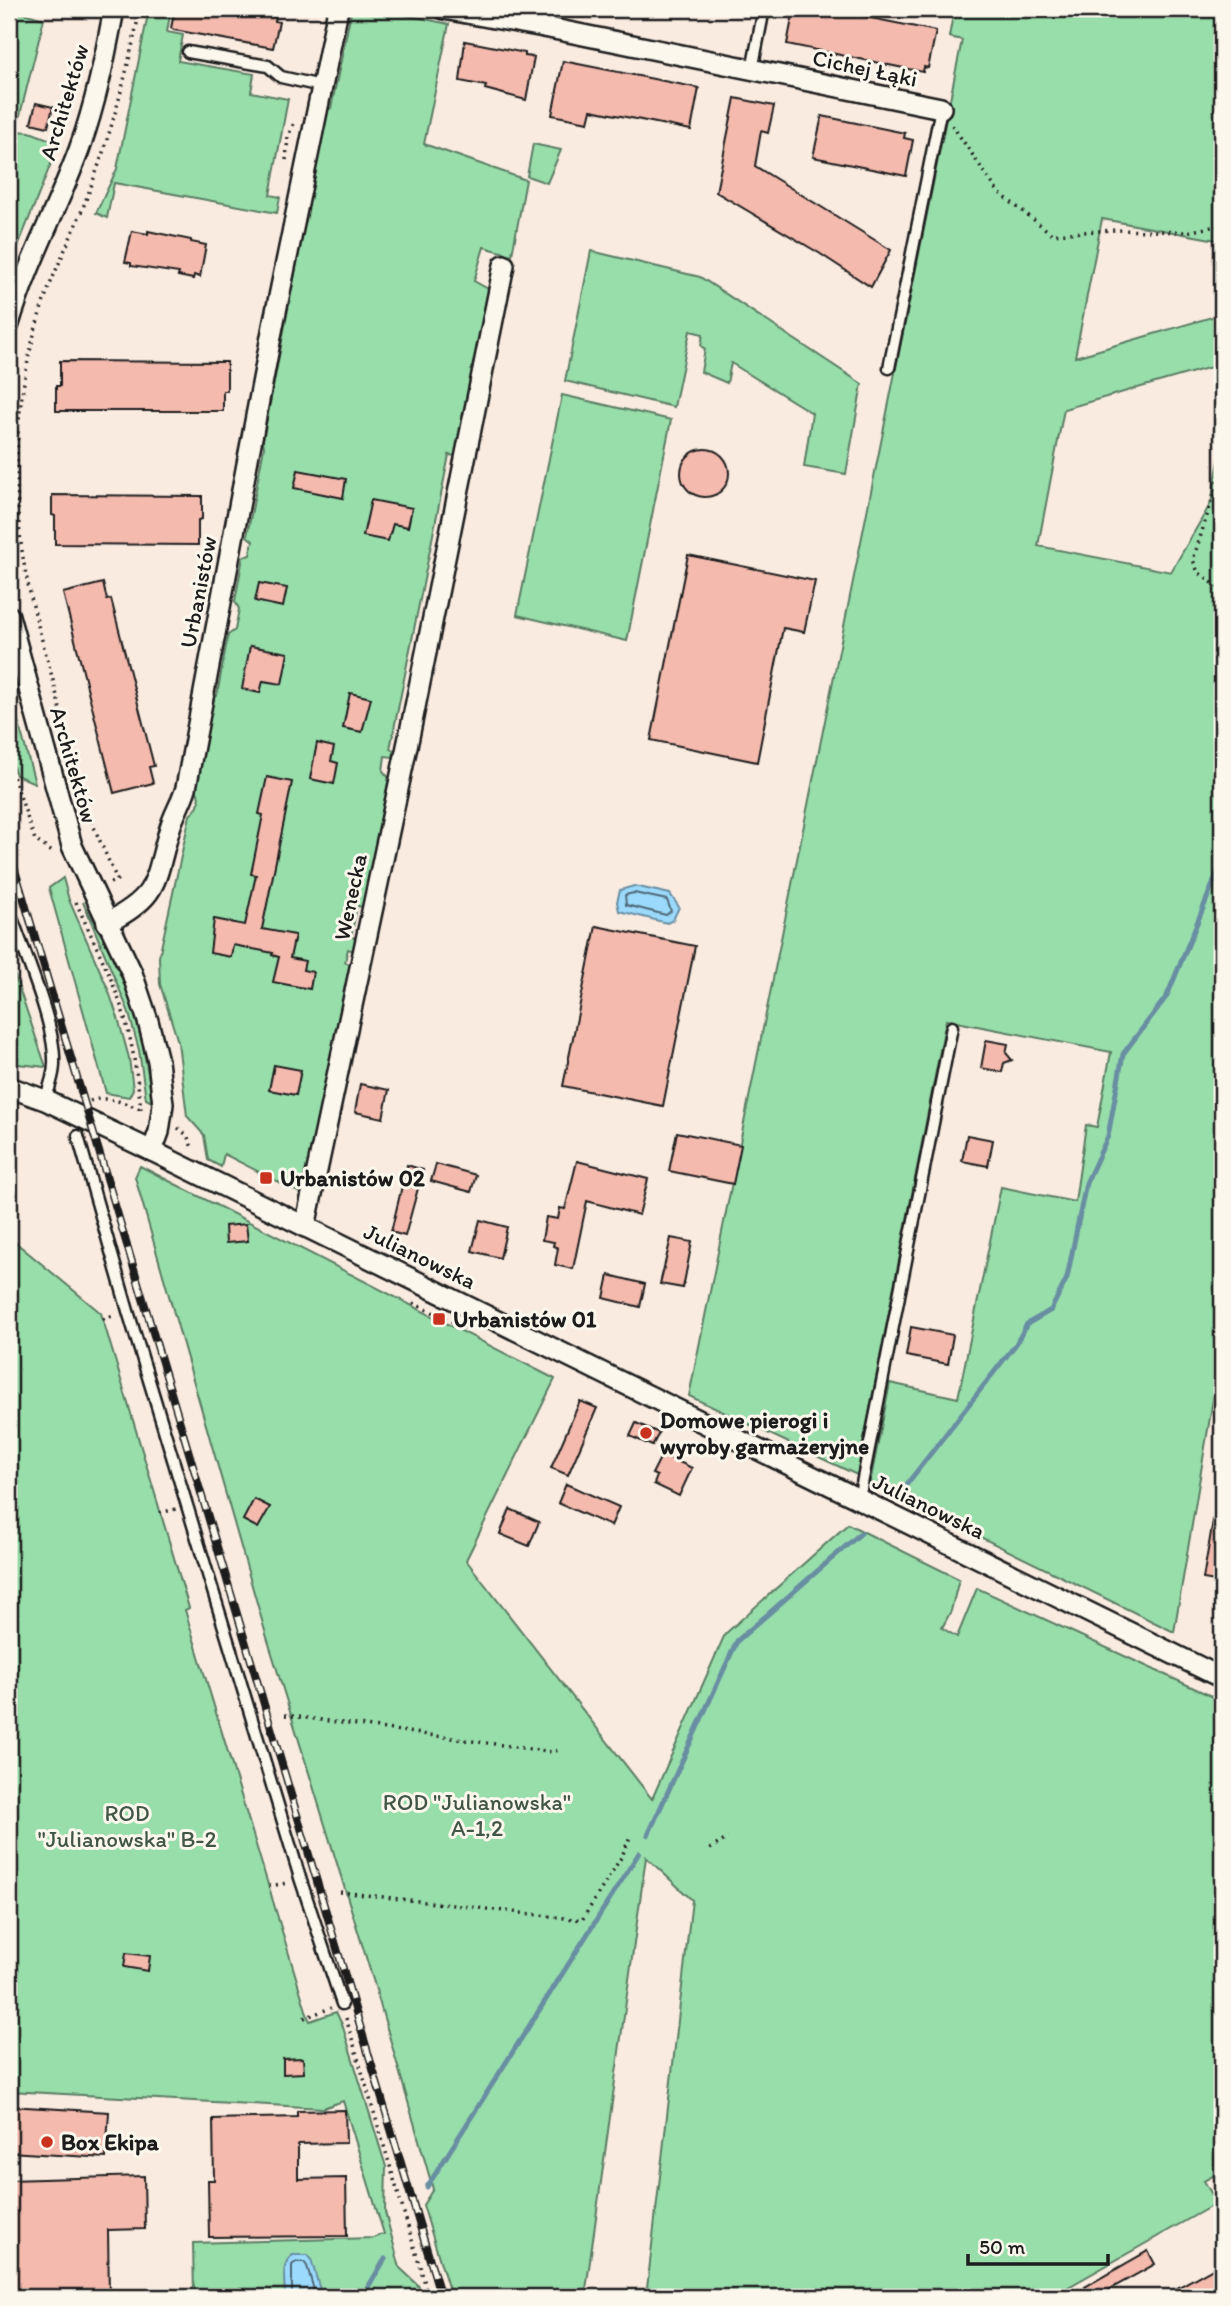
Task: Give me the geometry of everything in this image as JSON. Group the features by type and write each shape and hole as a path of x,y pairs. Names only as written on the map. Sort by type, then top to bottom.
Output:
{"street":[{"name":"Architektów","path":"9,324 21,284 78,153 99,88 114,9"},
{"name":"Urbanistów","path":"107,923 142,902 148,894 158,873 169,829 186,788 320,86 338,9"},
{"name":"Cichej Łąki","path":"444,9 545,18 752,70 941,108"},
{"name":"Wenecka","path":"306,1227 442,577 504,265"},
{"name":"Architektów","path":"9,616 72,846 107,923"},
{"path":"107,923 141,996 158,1061 163,1104 159,1132 152,1151"},
{"name":"Julianowska","path":"9,1087 45,1100 152,1151 1222,1678"}],"lane":[{"path":"752,70 764,9"},
{"path":"188,52 268,66 281,77 320,86"},
{"path":"889,368 941,108"},
{"path":"9,909 45,1012 54,1052 54,1065 45,1100"},
{"path":"859,1499 952,1027"},
{"path":"78,1136 128,1311 301,1881 342,2004"}],"path":[{"path":"101,886 117,880 84,800 28,585 16,483 17,435 22,389 38,317 107,145 129,67 140,9"},
{"name":"Cichej Łąki","path":"941,108 998,192 1052,234 1115,230 1186,232 1222,225"},
{"path":"1222,468 1193,560 1198,572 1222,590"},
{"path":"9,764 35,840 60,857"},
{"path":"76,895 75,902 107,970 122,1011 132,1048 141,1109"},
{"path":"175,1127 187,1135 191,1142 192,1158"},
{"path":"285,1715 552,1752 562,1749"},
{"path":"340,1892 582,1920 622,1856 630,1837"},
{"path":"710,1849 728,1838"},
{"path":"304,2018 342,2004 429,2297"}],"green space":[{"path":"9,9 44,19 16,131 30,132 59,143 9,269"},
{"path":"149,9 171,9 167,32 183,35 178,61 254,74 251,92 288,99 270,195 280,197 277,213 114,183 107,218 96,213 117,169"},
{"path":"354,9 376,9 449,24 424,144 526,180 512,255 484,247 474,281 490,290 462,457 449,455 390,749 395,750 393,757 385,756 383,771 389,778 363,907 357,906 351,937 356,938 354,951 348,949 345,962 351,965 304,1195 224,1154 221,1167 208,1160 204,1135 187,1116 178,1042 160,984 159,957 190,815 199,803 196,788 213,698 217,695 228,635 235,630 239,609 235,601 243,557 250,555 253,541 247,536 264,447 263,440 326,111 331,108 351,12"},
{"path":"954,9 1222,9 1222,241 1102,219 1075,357 1222,314 1222,364 1064,409 1038,546 1171,572 1211,503 1222,445 1222,1346 1174,1632 870,1483 890,1383 958,1398 1001,1187 1075,1202 1086,1125 1097,1127 1111,1052 946,1020 857,1475 689,1396 962,40 949,37"},
{"path":"533,144 561,150 547,183 527,176"},
{"path":"591,251 700,277 862,384 846,474 804,467 812,413 731,363 727,383 701,372 705,349 701,346 703,334 690,331 674,407 565,381"},
{"path":"562,395 671,420 627,641 517,615"},
{"path":"9,687 35,783 16,775 9,755"},
{"path":"63,878 69,900 118,1018 129,1058 133,1089 129,1097 106,1093 49,888"},
{"path":"83,902 109,950 132,1005 152,1102 146,1099 139,1050 128,1010"},
{"path":"9,959 46,1067 9,1063"},
{"name":"ROD \"Julianowska\" A-1,2","path":"140,1166 555,1379 466,1560 652,1799 725,1634 848,1524 959,1579 951,1611 942,1628 957,1637 977,1588 1222,1701 1222,2119 1215,2159 1222,2161 1222,2171 1204,2181 1217,2203 1063,2290 979,2297 646,2297 692,1900 646,1857 585,2297 451,2297 423,2205 433,2189 374,1983 265,1631 135,1177"},
{"name":"ROD \"Julianowska\" B-2","path":"9,1237 101,1313 189,1608 185,1610 308,2017 310,2021 336,2012 342,2024 386,2167 385,2212 400,2268 417,2284 425,2297 194,2297 193,2243 374,2238 384,2234 343,2101 323,2108 9,2091"}],"water":[{"path":"634,886 670,894 679,907 673,920 667,923 619,911 617,902 620,890"},
{"path":"293,2255 308,2255 311,2259 322,2297 285,2297 285,2268"}],"building":[{"path":"175,9 221,9 276,17 275,21 279,22 273,48 174,30 171,28"},
{"path":"794,9 826,9 936,31 928,68 924,67 923,72 787,44"},
{"path":"465,41 534,57 526,100 485,89 486,86 460,81"},
{"path":"563,61 699,88 691,130 591,110 588,122 552,115"},
{"path":"735,98 774,106 768,133 761,131 755,166 891,250 871,287 716,192"},
{"path":"36,103 53,107 48,127 31,123"},
{"path":"822,116 905,133 904,138 913,140 906,176 813,157"},
{"path":"132,231 148,234 148,231 206,245 200,277 194,275 193,279 178,276 179,273 131,266 131,263 125,262"},
{"path":"60,361 227,362 227,391 223,391 223,411 56,411"},
{"path":"705,449 722,456 729,473 722,490 705,497 688,490 681,473 688,456"},
{"path":"298,470 346,479 343,498 294,488"},
{"path":"52,495 202,496 198,545 55,544"},
{"path":"371,500 412,508 408,527 393,524 388,541 363,536"},
{"path":"688,555 815,581 804,632 783,628 757,762 651,740"},
{"path":"103,583 107,600 111,599 154,766 149,767 153,783 114,793 63,593"},
{"path":"259,583 287,588 283,607 255,601"},
{"path":"250,646 288,653 282,684 263,681 260,693 242,689"},
{"path":"350,693 371,698 362,732 343,728"},
{"path":"317,743 334,747 331,761 338,763 334,784 310,779"},
{"path":"267,777 292,782 262,929 295,935 290,958 305,961 303,970 313,972 310,989 273,982 279,957 272,955 273,953 233,945 231,957 210,953 214,919 245,925 256,875 251,874 263,815 259,814"},
{"path":"596,926 695,946 663,1106 563,1086"},
{"path":"986,1040 1008,1044 1006,1053 1012,1060 1004,1063 1002,1072 981,1068"},
{"path":"274,1065 301,1070 296,1095 269,1090"},
{"path":"360,1084 389,1090 383,1118 355,1112"},
{"path":"677,1132 741,1145 733,1184 669,1171"},
{"path":"967,1135 993,1140 988,1166 962,1161"},
{"path":"577,1161 648,1179 639,1215 587,1201 573,1269 555,1265 558,1248 553,1246 554,1242 542,1240 546,1217 558,1219 560,1208 565,1209"},
{"path":"436,1164 476,1175 471,1192 431,1181"},
{"path":"407,1165 423,1170 405,1236 391,1232"},
{"path":"480,1220 507,1227 500,1258 472,1251"},
{"path":"246,1224 248,1241 226,1243 225,1226"},
{"path":"671,1238 692,1242 683,1288 660,1284"},
{"path":"609,1275 645,1284 640,1307 604,1298"},
{"path":"911,1327 953,1335 948,1364 906,1356"},
{"path":"580,1401 597,1408 568,1475 551,1468"},
{"path":"636,1423 659,1433 652,1446 630,1436"},
{"path":"662,1454 692,1468 679,1496 654,1484 657,1476 652,1474"},
{"path":"566,1484 619,1507 611,1526 558,1503"},
{"path":"254,1499 270,1507 258,1528 243,1520"},
{"path":"510,1509 539,1522 529,1546 500,1534"},
{"path":"1214,1515 1222,1516 1222,1582 1203,1579"},
{"path":"126,1953 150,1956 148,1971 124,1967"},
{"path":"303,2058 304,2073 283,2074 283,2059"},
{"path":"9,2106 109,2112 106,2158 9,2152"},
{"path":"345,2110 346,2143 298,2144 298,2179 346,2178 347,2236 209,2237 208,2180 214,2180 213,2119 297,2117 297,2111"},
{"path":"144,2176 145,2229 108,2230 109,2297 9,2297 9,2180"},
{"path":"1148,2251 1155,2264 1096,2297 1090,2297 1085,2287"},
{"path":"1222,2263 1222,2297 1161,2297"}],"waterway":[{"path":"903,1489 1016,1344 1027,1324 1051,1310 1067,1278 1086,1183 1108,1136 1123,1054 1167,996 1222,862"},
{"path":"648,1835 737,1641 861,1533"},
{"path":"427,2187 639,1853"},
{"path":"362,2297 385,2259"}],"railway":[{"path":"9,850 441,2297"}],"place":[{"name":"Urbanistów 02","path":"266,1178"},
{"name":"Urbanistów 01","path":"439,1319"},
{"name":"Domowe pierogi i wyroby garmażeryjne","path":"646,1433"},
{"name":"Box Ekipa","path":"47,2142"}]}
